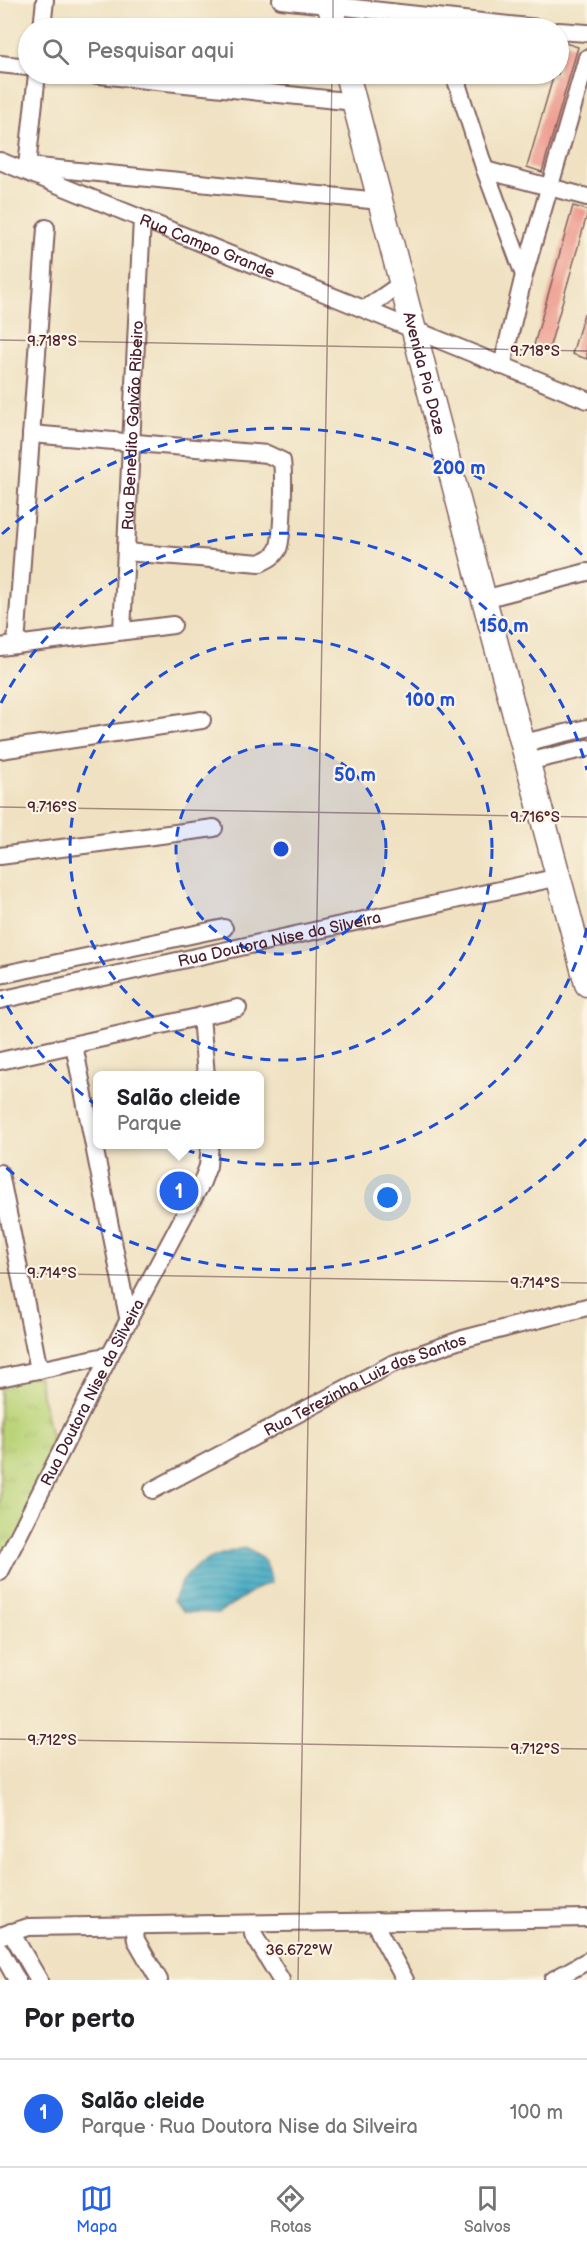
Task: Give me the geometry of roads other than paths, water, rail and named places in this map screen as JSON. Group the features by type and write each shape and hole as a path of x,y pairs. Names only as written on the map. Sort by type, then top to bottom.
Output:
{"street":[{"path":"43,18 45,0"},
{"path":"281,0 329,3 411,18"},
{"path":"329,3 333,18"},
{"path":"569,32 587,33"},
{"path":"502,366 524,275 587,58"},
{"path":"0,64 18,66"},
{"path":"34,84 13,164 380,201"},
{"path":"185,84 355,102"},
{"name":"Avenida Pio Doze","path":"350,84 587,984"},
{"path":"457,84 485,170 524,275"},
{"name":"Rua Campo Grande","path":"13,164 142,219 587,400"},
{"path":"485,170 587,196"},
{"name":"Rua Benedito Galvão Ribeiro","path":"122,631 142,219"},
{"path":"46,228 31,434 8,646 173,625"},
{"path":"365,309 401,284"},
{"path":"31,434 267,454 282,461 284,476 279,547 272,558 260,563 126,552"},
{"path":"484,599 587,572"},
{"path":"0,750 202,720"},
{"path":"525,753 587,728"},
{"path":"525,753 587,748"},
{"path":"0,856 214,828"},
{"name":"Rua Doutora Nise da Silveira","path":"0,1000 559,877"},
{"path":"0,975 224,928"},
{"path":"0,1061 238,1008"},
{"path":"201,1016 206,1071"},
{"path":"74,1045 93,1141"},
{"path":"95,1149 129,1322"},
{"name":"Rua Doutora Nise da Silveira","path":"0,1572 202,1182 208,1166 210,1149"},
{"path":"0,1173 39,1370"},
{"name":"Rua Terezinha Luiz dos Santos","path":"153,1490 392,1364 464,1339 587,1307"},
{"path":"0,1378 111,1354"},
{"path":"39,1980 5,1934 28,1927 587,1918"},
{"path":"377,1922 379,1932 405,1980"},
{"path":"251,1924 253,1934 281,1980"},
{"path":"134,1926 136,1940 159,1980"},
{"path":"0,1950 17,1980"},
{"path":"554,1980 587,1960"}],"water":[{"path":"244,1548 264,1561 269,1570 271,1583 259,1587 218,1613 185,1612 173,1601 184,1579 200,1564"}],"place":[{"name":"Salão cleide","path":"179,1191"}]}
